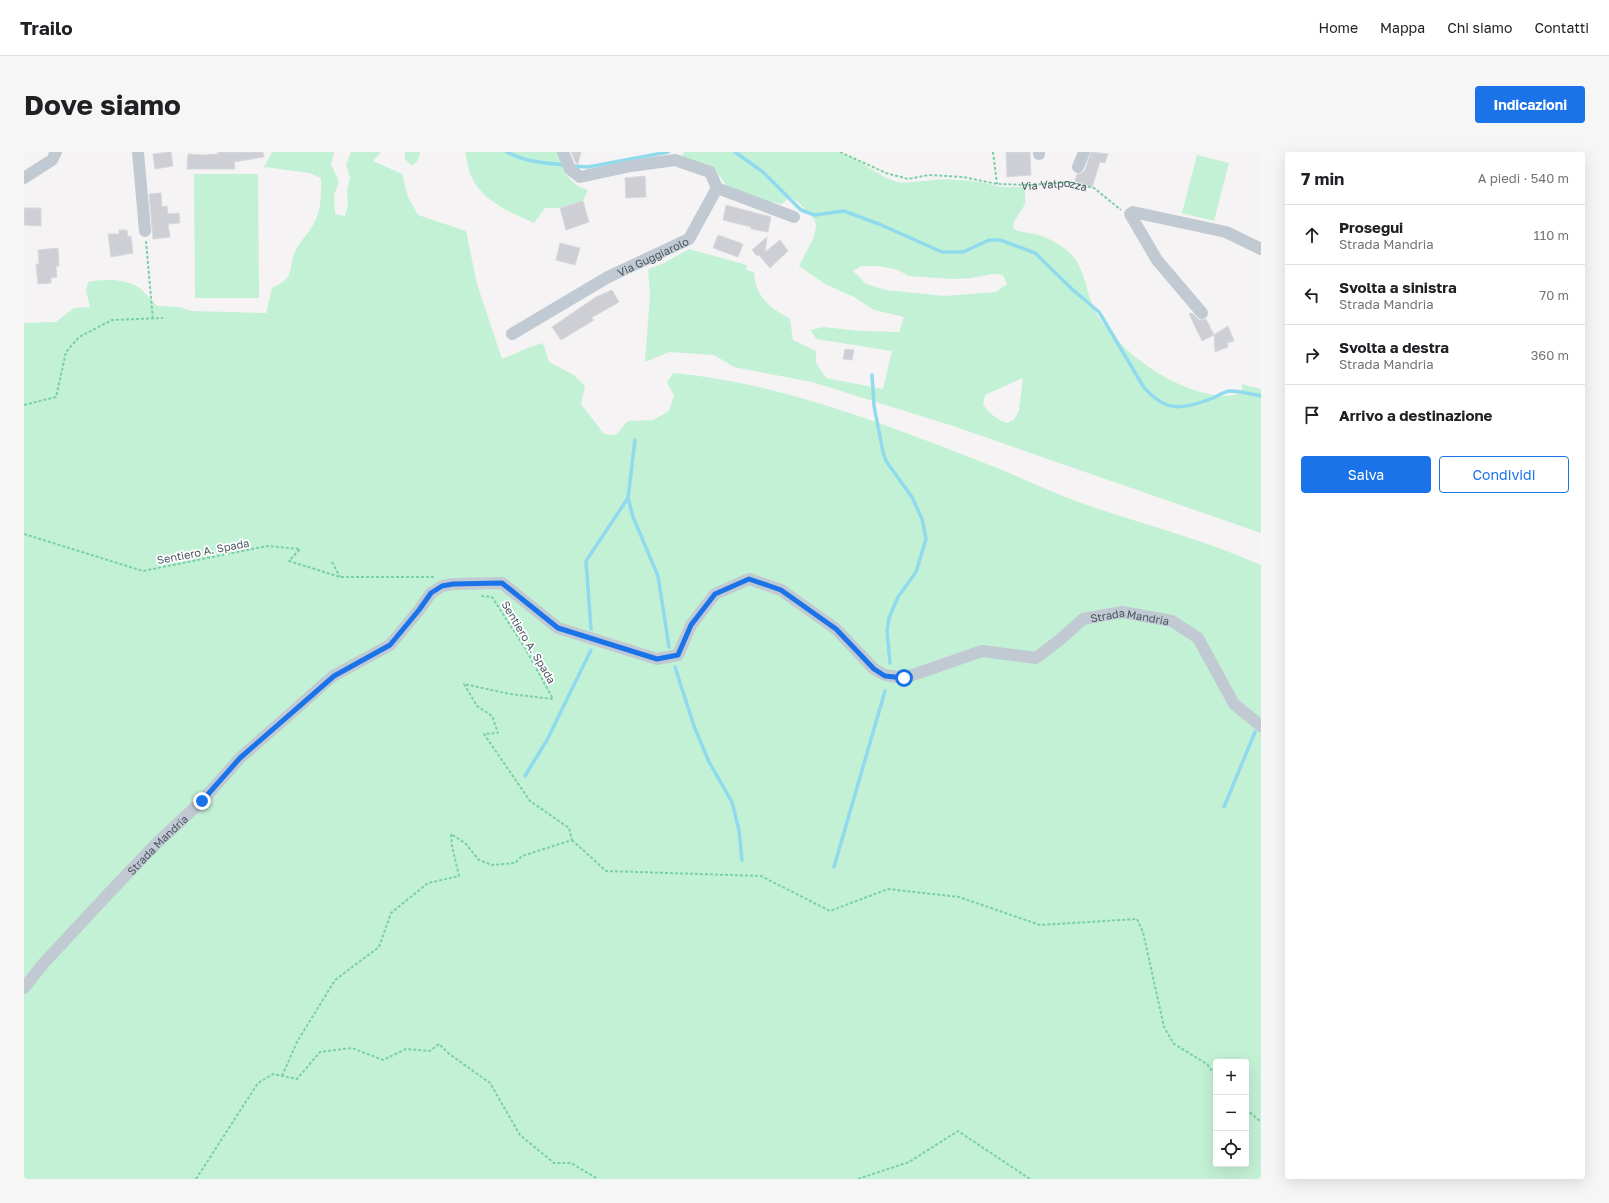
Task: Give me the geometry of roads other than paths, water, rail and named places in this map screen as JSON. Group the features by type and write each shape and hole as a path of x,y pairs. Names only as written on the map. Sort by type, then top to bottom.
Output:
{"street":[{"path":"24,178 52,160 56,152"},
{"path":"138,152 145,231"},
{"path":"563,152 570,169 580,177 631,166 675,160 710,172 717,188 794,217"},
{"path":"1078,167 1084,152"},
{"name":"Via Guggiarolo","path":"512,334 608,277 690,239 717,188"},
{"path":"1202,313 1157,260 1130,214 1133,212 1226,232 1261,249"},
{"name":"Strada Mandria","path":"24,988 43,964 109,893 158,842 202,801 240,758 334,676 390,645 431,593 442,586 453,584 502,583 558,628 657,659 678,655 691,625 715,594 749,579 781,590 836,629 874,669 885,676 904,678 982,651 1036,658 1062,638 1082,619 1122,612 1172,621 1198,638 1234,704 1261,726"}],"waterway":[{"path":"507,152 528,160 566,165"},
{"path":"572,166 588,167 668,152"},
{"path":"735,152 763,172 801,210 809,213 815,215 844,211 879,224 942,252 963,252 989,240 1000,240 1035,253 1073,290 1099,312 1143,386 1151,395 1167,405 1183,407 1202,402 1230,391 1261,396"},
{"path":"872,375 874,406 883,452 886,461 912,497 922,519 926,539 916,572 898,597 889,618 887,631 890,663"},
{"path":"635,440 628,498 633,517 658,576 669,647"},
{"path":"591,629 586,561 628,498"},
{"path":"525,776 547,740 591,650"},
{"path":"675,667 694,726 709,762 732,802 739,830 742,860"},
{"path":"834,867 885,691"},
{"path":"1224,807 1255,732"}]}
